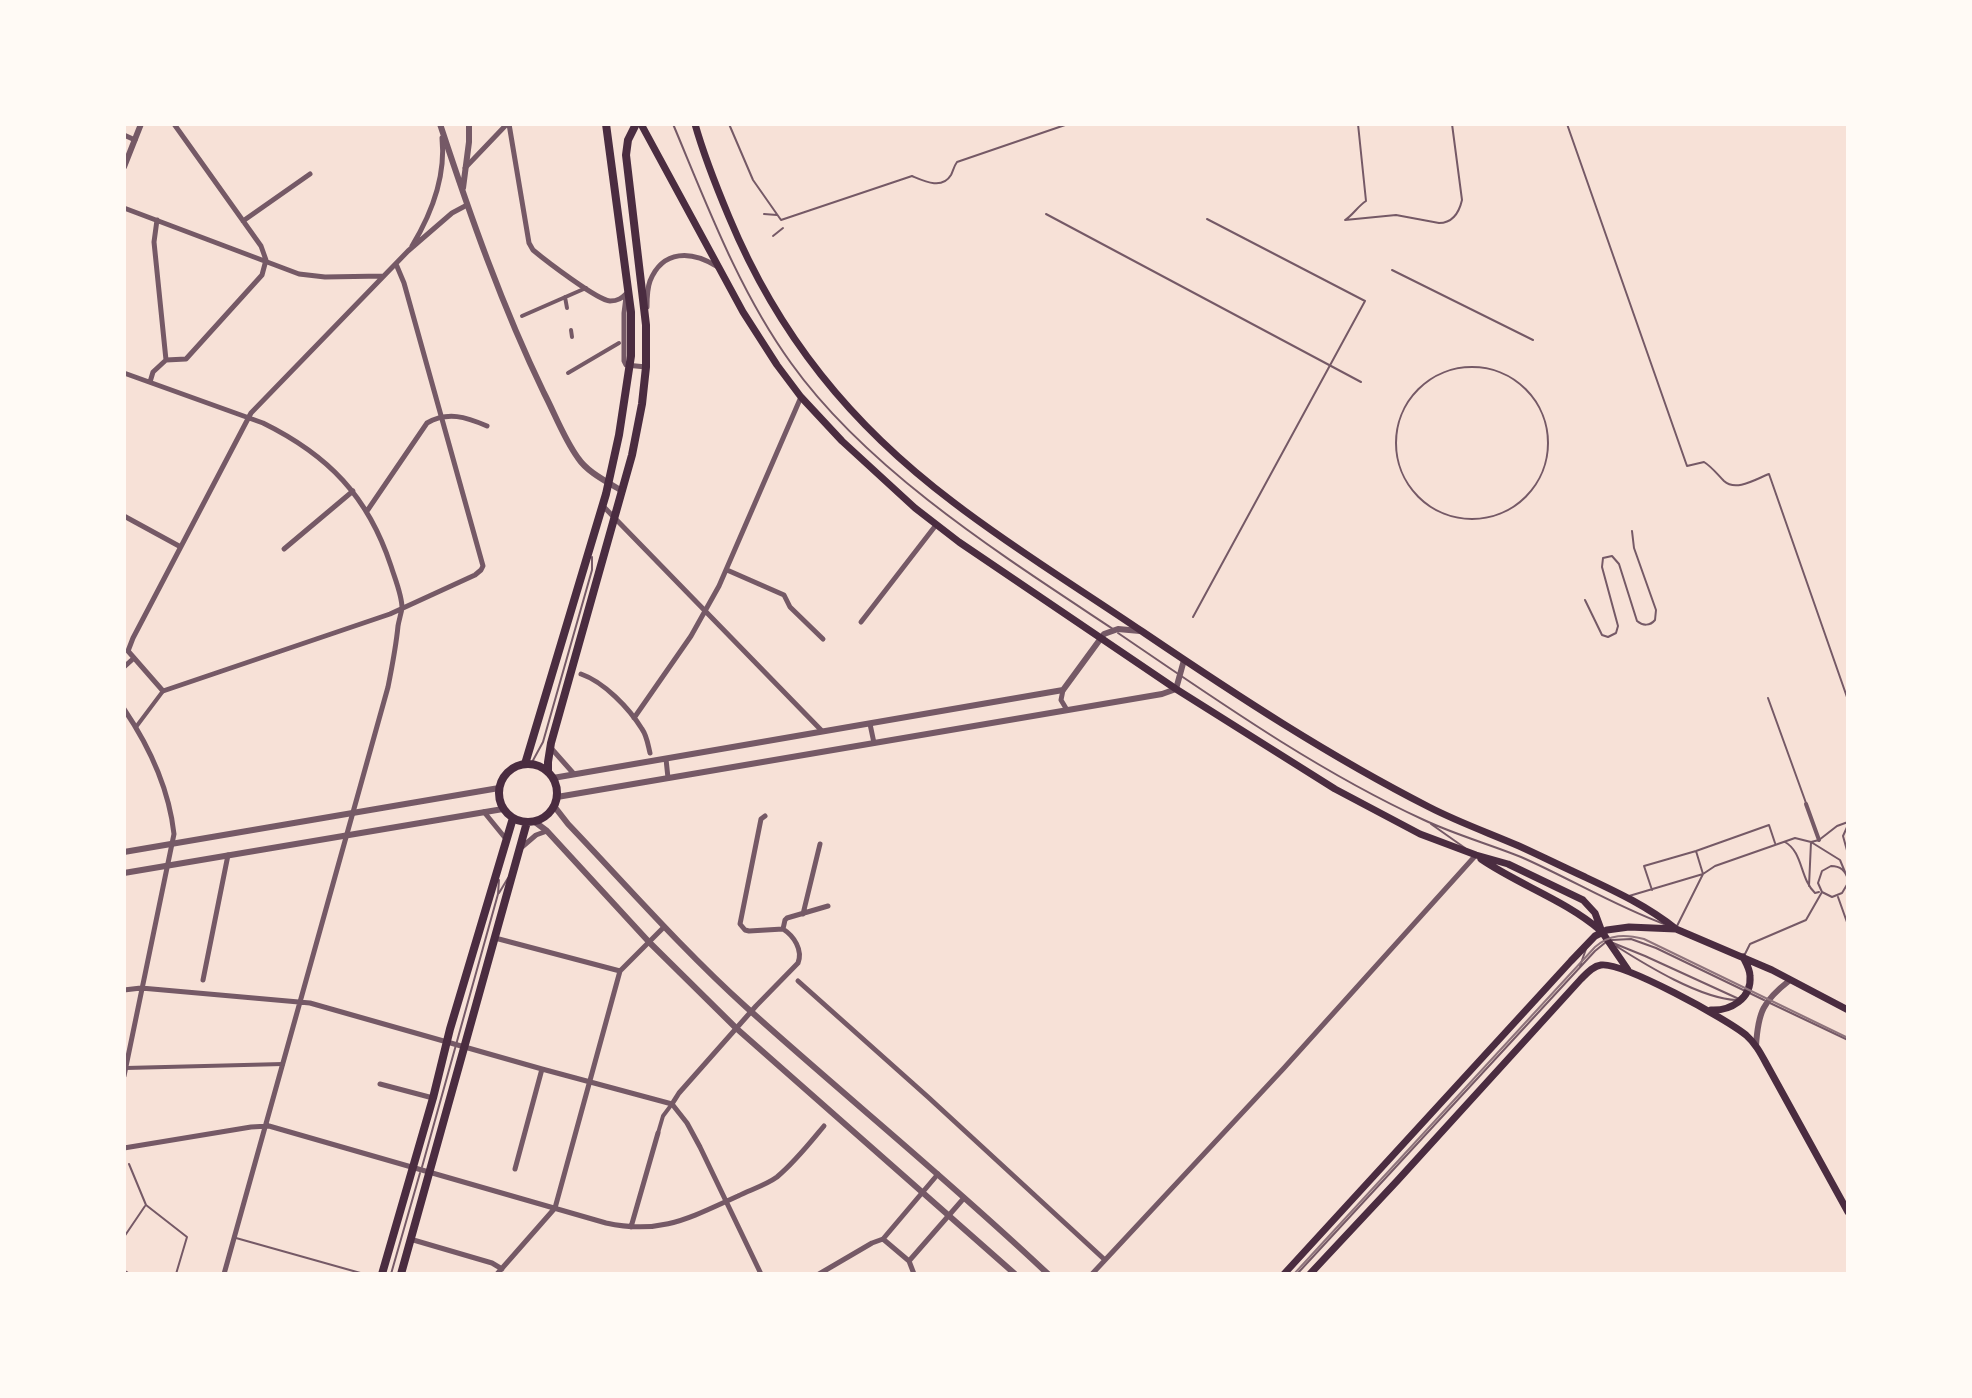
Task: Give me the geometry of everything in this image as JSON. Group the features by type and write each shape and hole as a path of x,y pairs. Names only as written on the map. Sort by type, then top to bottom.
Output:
{"main road":[{"path":"528,764 602,506 619,435 629,366 632,337 628,292 604,124"},
{"path":"551,775 542,767 528,764 516,766 503,777 499,788 503,809 513,818 531,822 546,816 555,801 556,786 551,775 550,748 637,434 646,367 646,325 626,155 629,137 639,124 750,324 783,373 842,441 892,488 936,525 1176,689 1347,795 1420,834 1522,869 1583,900 1595,913 1602,932 1628,970"},
{"path":"695,124 716,186 756,277 798,346 844,403 888,447 950,500 1300,736 1433,809 1627,897 1655,912 1676,929 1743,957 1848,1010"},
{"path":"401,1274 410,1239 433,1098 513,818"},
{"path":"382,1274 421,1170 495,938 519,851 531,822"},
{"path":"1476,855 1504,874 1566,906 1602,932"},
{"path":"1284,1274 1588,943 1602,932 1629,927 1676,929"},
{"path":"1709,1010 1728,1009 1747,992 1750,976 1743,957"},
{"path":"1310,1274 1581,979 1595,967 1608,965 1628,970 1709,1010 1743,1033 1756,1046 1848,1212"}],"street":[{"path":"124,167 141,124"},
{"path":"150,382 153,372 166,360 186,359 262,275 266,260 261,246 174,124"},
{"path":"463,191 469,124"},
{"path":"465,169 508,124"},
{"path":"508,124 530,245 535,252 601,298 609,301 622,298 628,292"},
{"path":"441,127 511,321 563,430 581,462 622,491"},
{"path":"408,251 429,214 439,186 443,151 441,127"},
{"path":"124,135 135,140"},
{"path":"243,221 310,174"},
{"path":"163,691 126,653 249,418 266,396 408,251 452,213 467,205"},
{"path":"124,208 307,276 384,276"},
{"path":"157,220 154,242 166,360"},
{"path":"646,325 650,282 663,264 676,256 690,255 721,269"},
{"path":"136,727 163,691 376,619 481,570 483,566 404,283 396,264"},
{"path":"522,316 586,288"},
{"path":"565,297 567,308"},
{"path":"571,330 572,337"},
{"path":"568,373 619,343"},
{"path":"629,366 646,367"},
{"path":"124,373 283,433 332,469 367,511 386,552 402,609 388,687 224,1274"},
{"path":"634,718 705,612 727,570 801,397"},
{"path":"367,511 427,423 441,417 462,416 487,426"},
{"path":"284,549 353,491"},
{"path":"602,506 822,732"},
{"path":"124,516 180,546"},
{"path":"861,622 936,525"},
{"path":"727,570 784,595 790,607 823,639"},
{"path":"1068,710 1062,703 1063,690 1100,637 1114,630 1141,631"},
{"path":"124,667 134,658"},
{"path":"1048,1274 751,1012 664,927 568,824 555,801 668,778 1162,694 1176,689 1184,660"},
{"path":"581,674 604,686 634,718 644,733 650,753"},
{"path":"551,775 666,759 1063,690"},
{"path":"124,709 136,727 166,794 174,828 124,1076"},
{"path":"870,724 874,743"},
{"path":"550,748 574,774"},
{"path":"666,759 668,778"},
{"path":"124,852 499,788"},
{"path":"1806,804 1819,840"},
{"path":"124,873 503,809"},
{"path":"484,811 506,839"},
{"path":"631,1227 663,1116 679,1093 800,958 793,937 783,929 749,931 741,927 740,919 761,819 765,816"},
{"path":"531,822 547,831 649,942 736,1028 1015,1274"},
{"path":"519,851 536,835 547,831"},
{"path":"803,914 820,844"},
{"path":"203,980 228,855"},
{"path":"1092,1274 1278,1075 1476,855"},
{"path":"783,929 787,918 828,906"},
{"path":"410,1239 492,1263 500,1272 555,1208 620,971 664,927"},
{"path":"495,938 620,971"},
{"path":"1756,1046 1758,1022 1766,1001 1790,980"},
{"path":"798,981 1105,1260"},
{"path":"124,990 141,988 310,1003 672,1104 687,1123 761,1274"},
{"path":"126,1068 283,1064"},
{"path":"515,1169 542,1069"},
{"path":"380,1084 433,1098"},
{"path":"124,1148 265,1125 606,1223 653,1227 678,1222 774,1179 824,1126"},
{"path":"819,1274 883,1239 938,1174"},
{"path":"909,1261 964,1198"},
{"path":"883,1239 909,1261 914,1274"}],"lane":[{"path":"673,124 726,247 756,306 792,365 844,425 911,486 982,539 1181,676 1322,765 1427,821 1476,855"},
{"path":"729,124 753,180 781,220 912,176 923,182 944,182 957,162 1068,124"},
{"path":"1358,124 1366,201 1345,220 1396,215 1446,223 1459,211 1462,200 1452,124"},
{"path":"1567,124 1687,466 1704,462 1732,486 1769,474 1848,700"},
{"path":"764,214 778,215"},
{"path":"1046,214 1361,382"},
{"path":"1193,617 1365,301 1207,219"},
{"path":"773,236 783,228"},
{"path":"1392,270 1533,340"},
{"path":"1470,366 1508,376 1532,396 1545,425 1546,457 1540,476 1520,501 1498,514 1471,519 1444,514 1414,492 1398,463 1396,442 1398,423 1405,405 1417,390 1447,371 1470,366"},
{"path":"1585,600 1602,635 1614,635 1618,626 1602,563 1604,557 1612,556 1619,564 1637,621 1644,624 1655,620 1656,610 1634,548 1632,531"},
{"path":"1768,698 1806,804"},
{"path":"1427,821 1520,857 1676,929 1703,874 1696,851"},
{"path":"1811,842 1848,823"},
{"path":"1848,823 1843,836 1848,854"},
{"path":"1652,890 1644,866 1769,825 1775,844"},
{"path":"1627,897 1703,874 1715,866 1775,844 1784,841 1795,838 1811,842 1840,860 1848,882 1846,892 1838,896 1815,893 1794,849 1784,841"},
{"path":"1809,886 1811,842"},
{"path":"460,1046 498,894 499,863"},
{"path":"1743,957 1750,944 1806,920 1822,892 1818,879 1825,868 1835,866 1846,873"},
{"path":"498,894 514,868"},
{"path":"1838,896 1848,925"},
{"path":"1297,1274 1580,967 1608,941 1621,938 1638,941 1848,1040"},
{"path":"1608,941 1741,1000"},
{"path":"1608,941 1649,967 1705,993 1722,999 1741,1000"},
{"path":"1580,967 1588,943"},
{"path":"1580,967 1595,967"},
{"path":"129,1164 146,1205 187,1237 176,1274"},
{"path":"391,1274 421,1170"},
{"path":"124,1237 146,1205"},
{"path":"234,1238 364,1274"}],"tram line":[{"path":"1294,1274 1595,947 1612,937 1644,939 1848,1038"}]}
